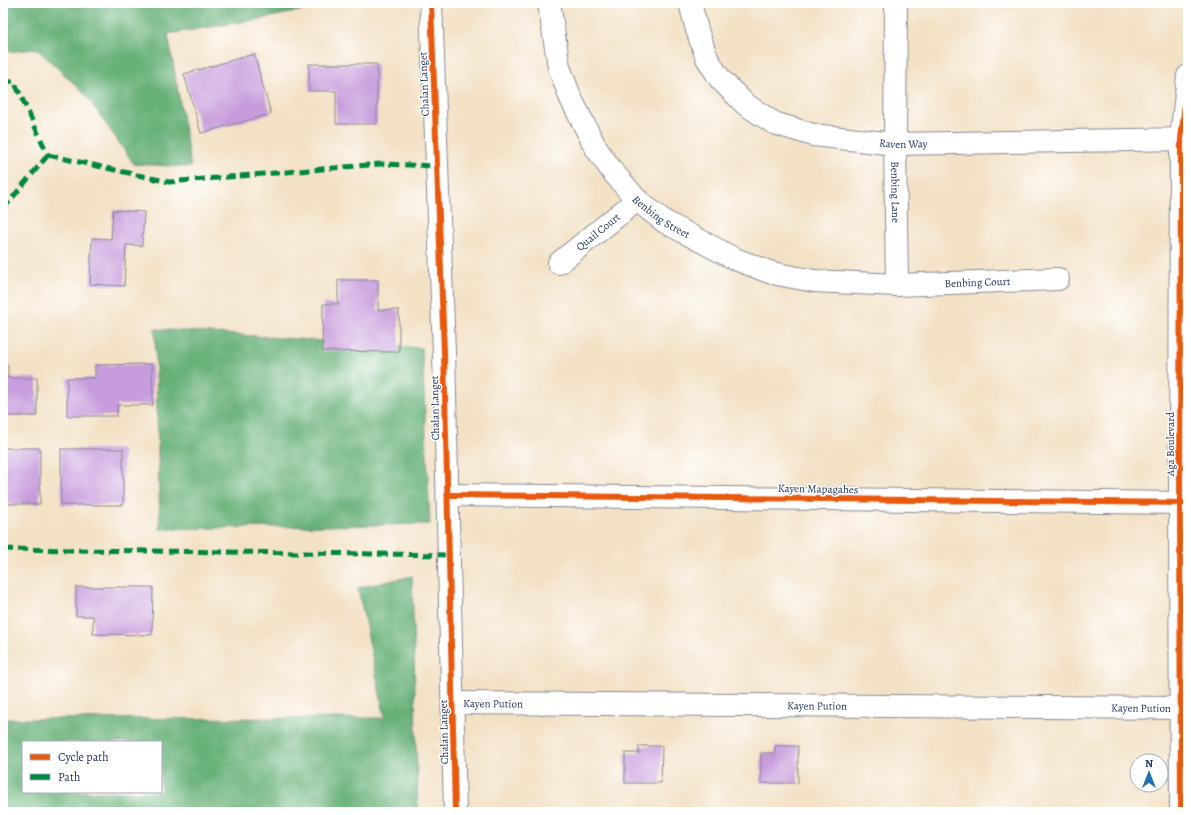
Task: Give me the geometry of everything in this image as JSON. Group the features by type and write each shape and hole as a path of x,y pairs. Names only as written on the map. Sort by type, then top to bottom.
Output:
{"street":[{"name":"Chalan Langet","path":"431,3 444,352 455,812"},
{"name":"Benbing Street","path":"549,3 559,67 571,99 596,148 612,171 637,200 665,222 735,259 772,273 814,281 897,285"},
{"name":"Raven Way","path":"690,3 697,30 707,58 720,79 745,104 774,123 813,135 895,144 1185,139"},
{"name":"Benbing Lane","path":"896,3 895,144 897,285"},
{"name":"Aga Boulevard","path":"1181,812 1185,139 1188,76"},
{"name":"Quail Court","path":"559,263 637,200"},
{"name":"Benbing Court","path":"897,285 1058,279"},
{"name":"Kayen Mapagahes","path":"448,495 1184,503"},
{"name":"Kayen Pution","path":"453,703 1181,708"}],"green space":[{"path":"3,3 334,3 271,17 168,34 191,167 134,164 86,95 37,49 3,52"},
{"path":"155,329 422,348 430,524 160,529"},
{"path":"412,576 418,812 3,812 3,719 385,718 358,588"}],"building":[{"path":"254,54 271,114 201,133 184,74"},
{"path":"309,64 377,64 377,124 336,124 336,91 309,91"},
{"path":"113,210 144,212 142,246 126,245 124,286 90,284 92,238 111,239"},
{"path":"338,280 378,280 378,310 399,310 399,352 322,351 323,304 338,304"},
{"path":"152,364 153,405 117,405 117,416 67,416 67,378 95,378 95,365"},
{"path":"3,365 8,365 8,378 37,378 37,416 3,416"},
{"path":"3,448 40,448 40,504 3,504"},
{"path":"61,449 123,449 123,505 61,505"},
{"path":"76,587 153,587 152,635 93,634 93,616 76,616"},
{"path":"639,746 662,746 661,783 625,783 625,753 639,753"},
{"path":"775,746 798,746 798,783 761,783 761,753 775,753"}],"marked path":[{"path":"3,82 14,81 48,155"},
{"path":"48,155 169,182 381,164 437,166"},
{"path":"3,209 48,155"},
{"path":"3,549 450,555"}],"cycle path":[{"path":"431,3 444,352 455,812"},
{"path":"1181,812 1181,139 1188,76"},
{"path":"448,495 1188,503"}]}
